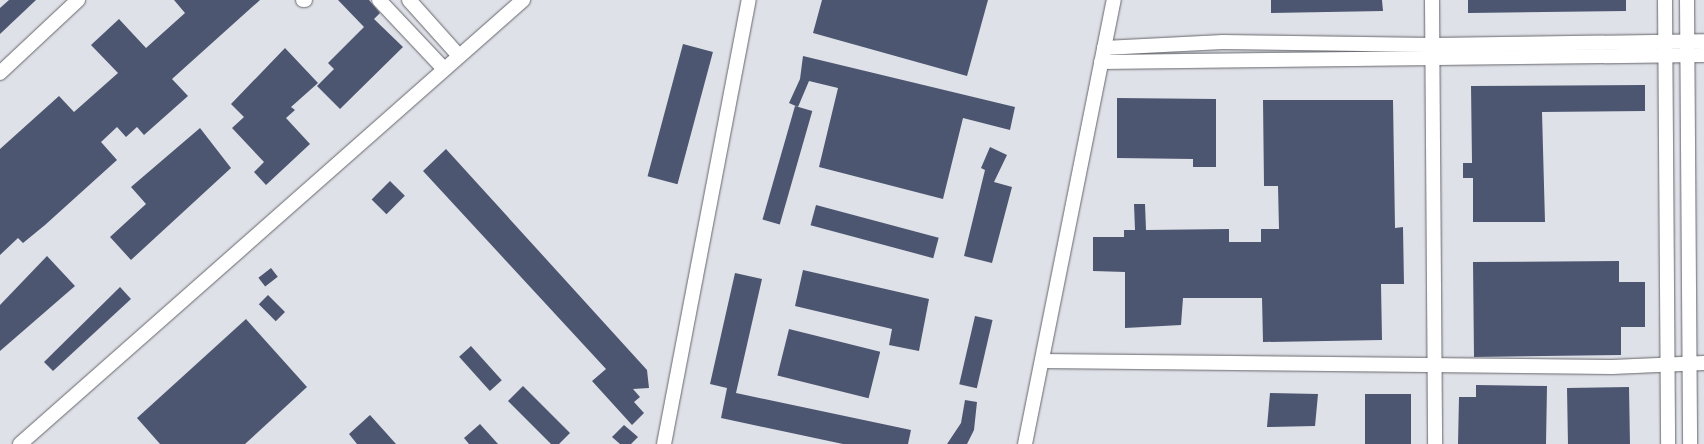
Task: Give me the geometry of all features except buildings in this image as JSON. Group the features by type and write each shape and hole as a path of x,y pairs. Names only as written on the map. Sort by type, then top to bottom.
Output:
{"street":[{"path":"0,72 78,0"},
{"path":"379,0 444,69"},
{"path":"409,0 459,56"},
{"path":"20,444 523,0"},
{"path":"664,444 749,0"},
{"path":"1025,444 1114,0"},
{"path":"1432,0 1433,45 1430,59 1435,444"},
{"path":"1665,0 1668,444"},
{"path":"1687,0 1690,444"},
{"path":"1103,55 1430,59 1664,50 1686,48 1704,41"},
{"path":"1103,55 1223,42 1664,50"},
{"path":"1686,48 1704,55"},
{"path":"1042,361 1434,363 1612,367 1668,363 1704,363"}]}
